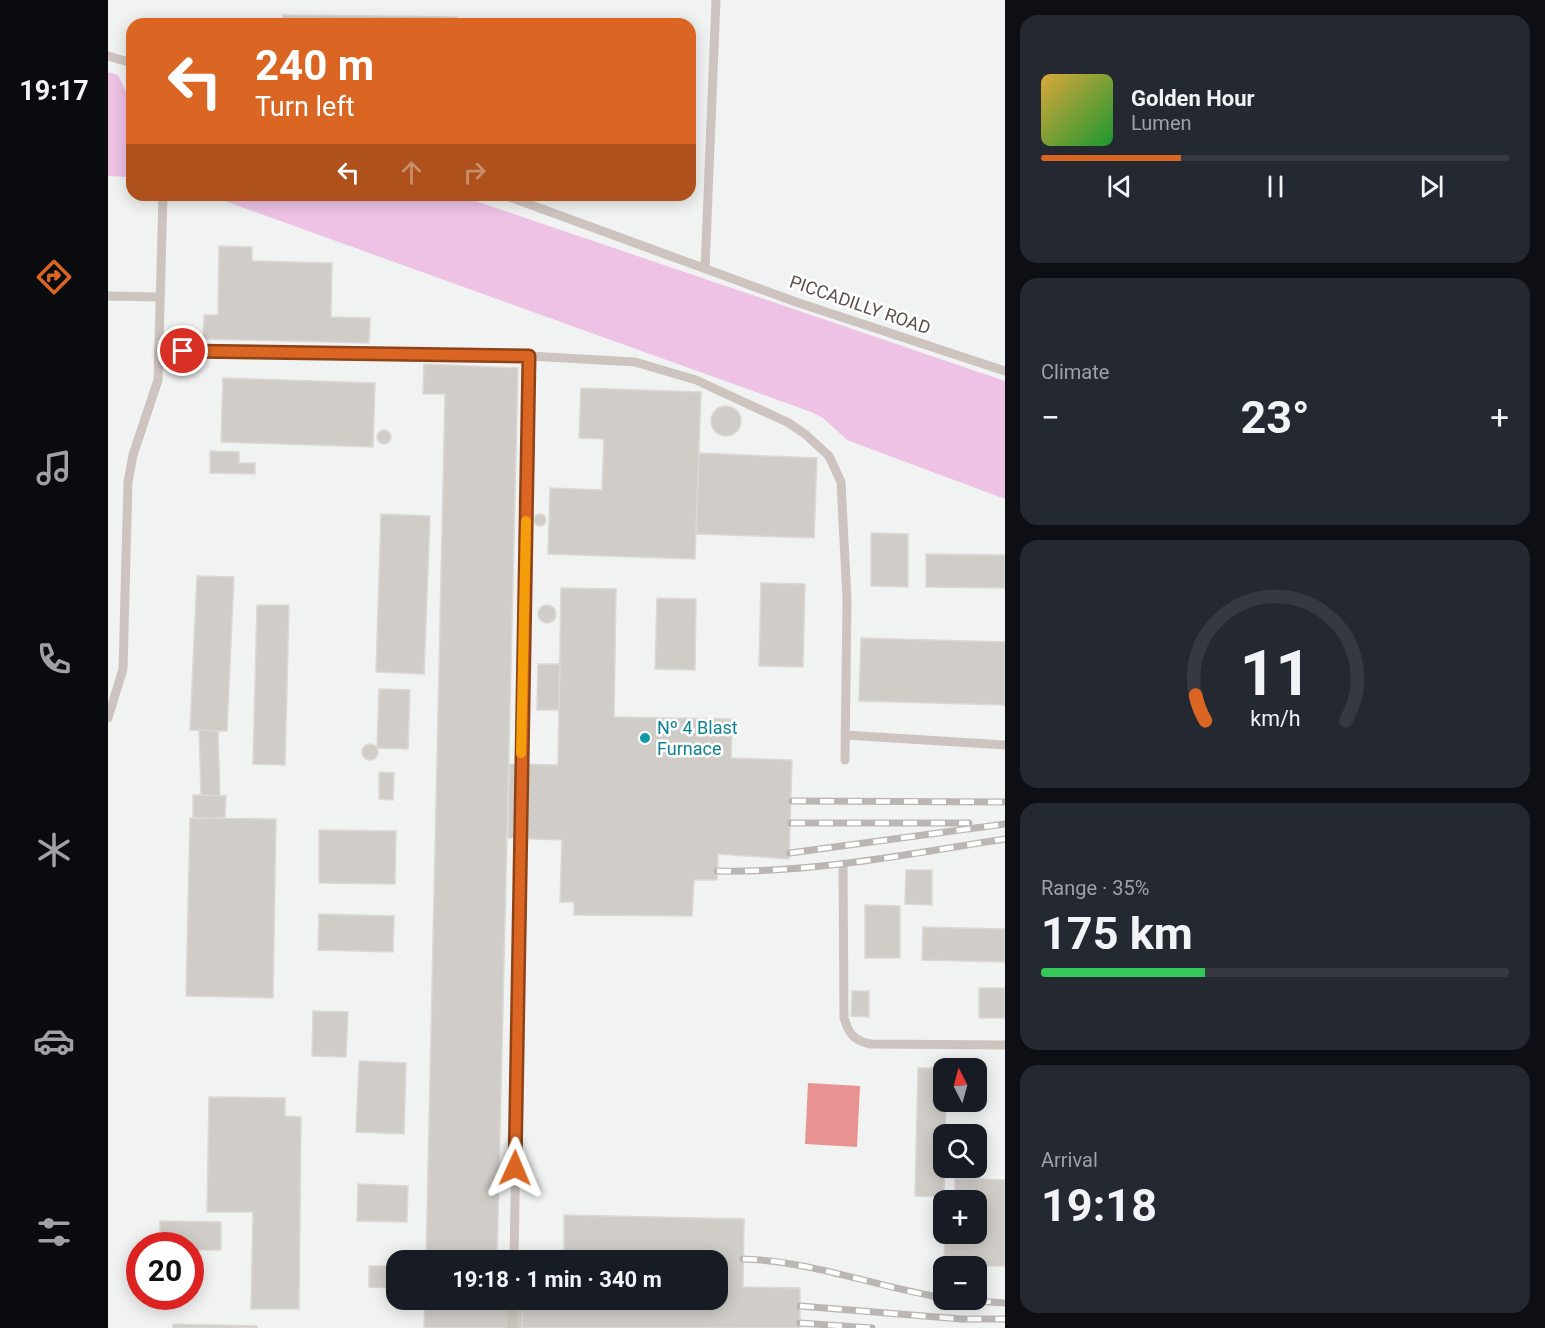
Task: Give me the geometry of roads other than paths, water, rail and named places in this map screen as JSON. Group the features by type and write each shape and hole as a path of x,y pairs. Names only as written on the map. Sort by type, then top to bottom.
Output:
{"lane":[{"path":"705,269 716,0"},
{"path":"108,56 126,61"},
{"path":"108,718 123,669 128,482 133,456 156,392 160,351 163,201"},
{"name":"PICCADILLY ROAD","path":"520,201 705,269 1005,371"},
{"path":"108,296 160,297"},
{"path":"160,351 529,356 635,362 667,370 734,396 770,413 805,434 829,456 838,472 844,500 847,599 845,760"},
{"path":"514,1250 529,356"},
{"path":"845,735 1005,745"},
{"path":"843,864 844,1018 848,1033 871,1044 1005,1046"},
{"path":"512,1328 513,1310"}],"railway":[{"path":"792,801 1005,802"},
{"path":"791,823 969,823"},
{"path":"790,853 1005,824"},
{"path":"717,871 825,866 1005,839"},
{"path":"743,1259 794,1264 933,1296"},
{"path":"987,1302 1005,1303"},
{"path":"800,1306 961,1319 1005,1319"},
{"path":"800,1323 872,1328"}],"place":[{"name":"Nº 4 Blast Furnace","path":"645,738"}]}
